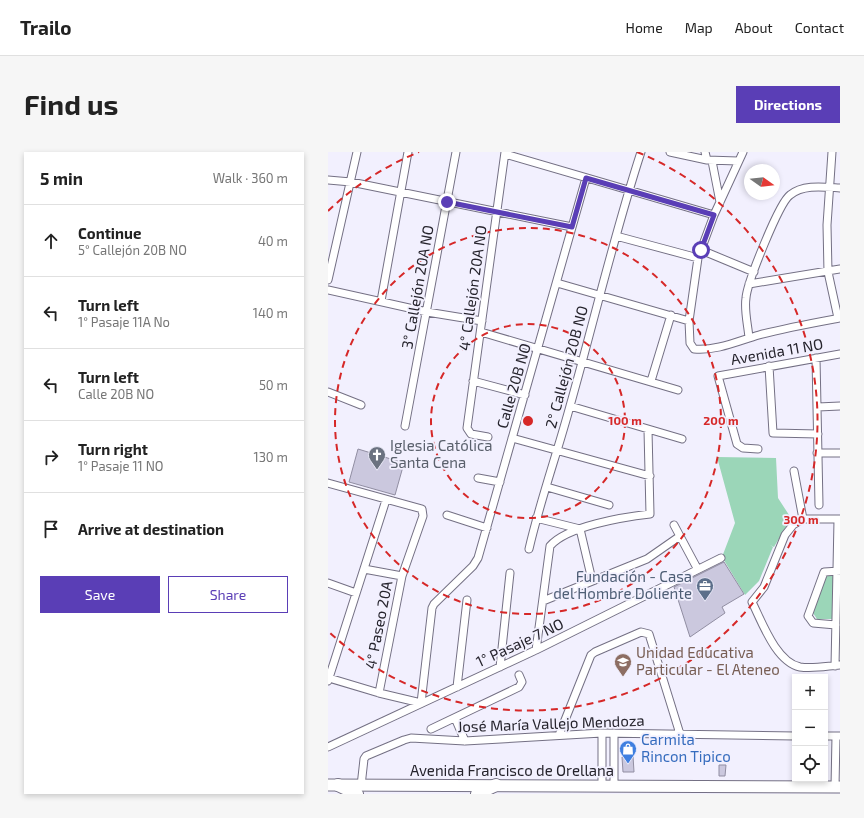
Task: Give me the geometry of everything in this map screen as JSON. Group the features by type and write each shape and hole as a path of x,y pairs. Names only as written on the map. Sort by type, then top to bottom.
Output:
{"highway":[{"path":"333,784 359,790"},
{"path":"477,794 496,785"}],"main road":[{"name":"Avenida Francisco de Orellana","path":"359,790 496,785 837,787"}],"street":[{"path":"328,280 358,152"},
{"path":"381,301 402,192 408,152"},
{"name":"3° Callejón 20A NO","path":"405,426 456,152"},
{"name":"2° Callejón 20B NO","path":"529,549 536,518 547,487 570,406 628,190 641,152"},
{"path":"670,152 710,161 738,161"},
{"path":"705,152 710,161 720,202"},
{"path":"743,152 714,215 698,258 689,321 690,343 694,349 719,347 749,338 839,318 828,272 828,187 832,152"},
{"path":"505,153 714,215"},
{"name":"4° Callejón 20A NO","path":"488,437 471,434 467,428 505,153"},
{"name":"Calle 20B NO","path":"421,703 432,608 434,604 477,562 586,178"},
{"path":"328,180 351,182 572,227"},
{"path":"749,338 746,298 749,284 784,200 790,194 803,188 840,188"},
{"path":"616,236 698,258"},
{"path":"701,250 754,272"},
{"path":"749,284 840,269"},
{"path":"557,283 689,321"},
{"path":"328,290 427,312 482,321"},
{"path":"651,381 671,315"},
{"path":"481,332 678,390"},
{"name":"Avenida 11 NO","path":"758,449 743,448 737,444 717,377 719,375 840,354"},
{"path":"816,358 819,505"},
{"path":"769,366 773,433 818,434"},
{"path":"473,381 525,395"},
{"path":"328,392 361,405"},
{"path":"570,406 682,440"},
{"path":"818,406 840,406"},
{"path":"536,650 550,546 555,541 580,529 616,519 650,514 648,430"},
{"path":"512,438 557,452 650,476"},
{"path":"817,453 840,452"},
{"path":"794,471 803,519"},
{"path":"478,478 500,482"},
{"path":"328,483 386,500 417,507 423,512 423,516 402,576"},
{"path":"547,487 609,505"},
{"path":"386,500 329,680 379,694 421,703"},
{"path":"447,515 487,528"},
{"path":"536,518 580,529"},
{"path":"803,519 839,520 836,625 838,666 801,667 785,660 778,652 752,602 764,587 785,536 793,525 803,519"},
{"path":"674,525 696,568"},
{"path":"580,529 592,580"},
{"path":"543,601 647,559 680,536"},
{"name":"1° Pasaje 7 NO","path":"328,747 536,650 621,609 696,568 721,558"},
{"name":"4° Paseo 20A","path":"364,569 402,576 379,694"},
{"path":"836,625 812,623 808,616 824,572 838,571"},
{"path":"500,667 510,573"},
{"path":"328,583 356,593"},
{"path":"457,687 467,600"},
{"path":"559,735 591,655 641,632 649,634 680,734"},
{"path":"431,729 519,687 522,682 520,675"},
{"path":"455,718 465,741"},
{"path":"602,733 602,786"},
{"name":"José María Vallejo Mendoza","path":"359,790 364,759 366,756 404,740 465,741 602,733 792,736"},
{"path":"614,733 614,786"},
{"path":"837,787 838,736"}],"green space":[{"path":"717,457 776,458 778,498 791,518 774,547 770,545 773,547 759,581 745,595 722,557 735,523"},
{"path":"835,574 835,619 817,619 813,613 827,575"}],"building":[{"name":"Iglesia Católica Santa Cena","path":"358,449 404,463 395,495 349,482"},
{"name":"Fundación - Casa del Hombre Doliente","path":"724,562 744,594 722,607 725,613 690,637 674,587"},
{"name":"Carmita Rincon Tipico","path":"633,756 634,772 623,772 622,757"},
{"path":"719,765 726,765 725,776 719,776"}],"place":[{"name":"Iglesia Católica Santa Cena","path":"377,470"},
{"name":"Fundación - Casa del Hombre Doliente","path":"705,601"},
{"name":"Unidad Educativa Particular - El Ateneo","path":"623,677"},
{"name":"Carmita Rincon Tipico","path":"628,764"}],"route":[{"path":"447,202 572,227 586,178 714,215 701,250"}]}
